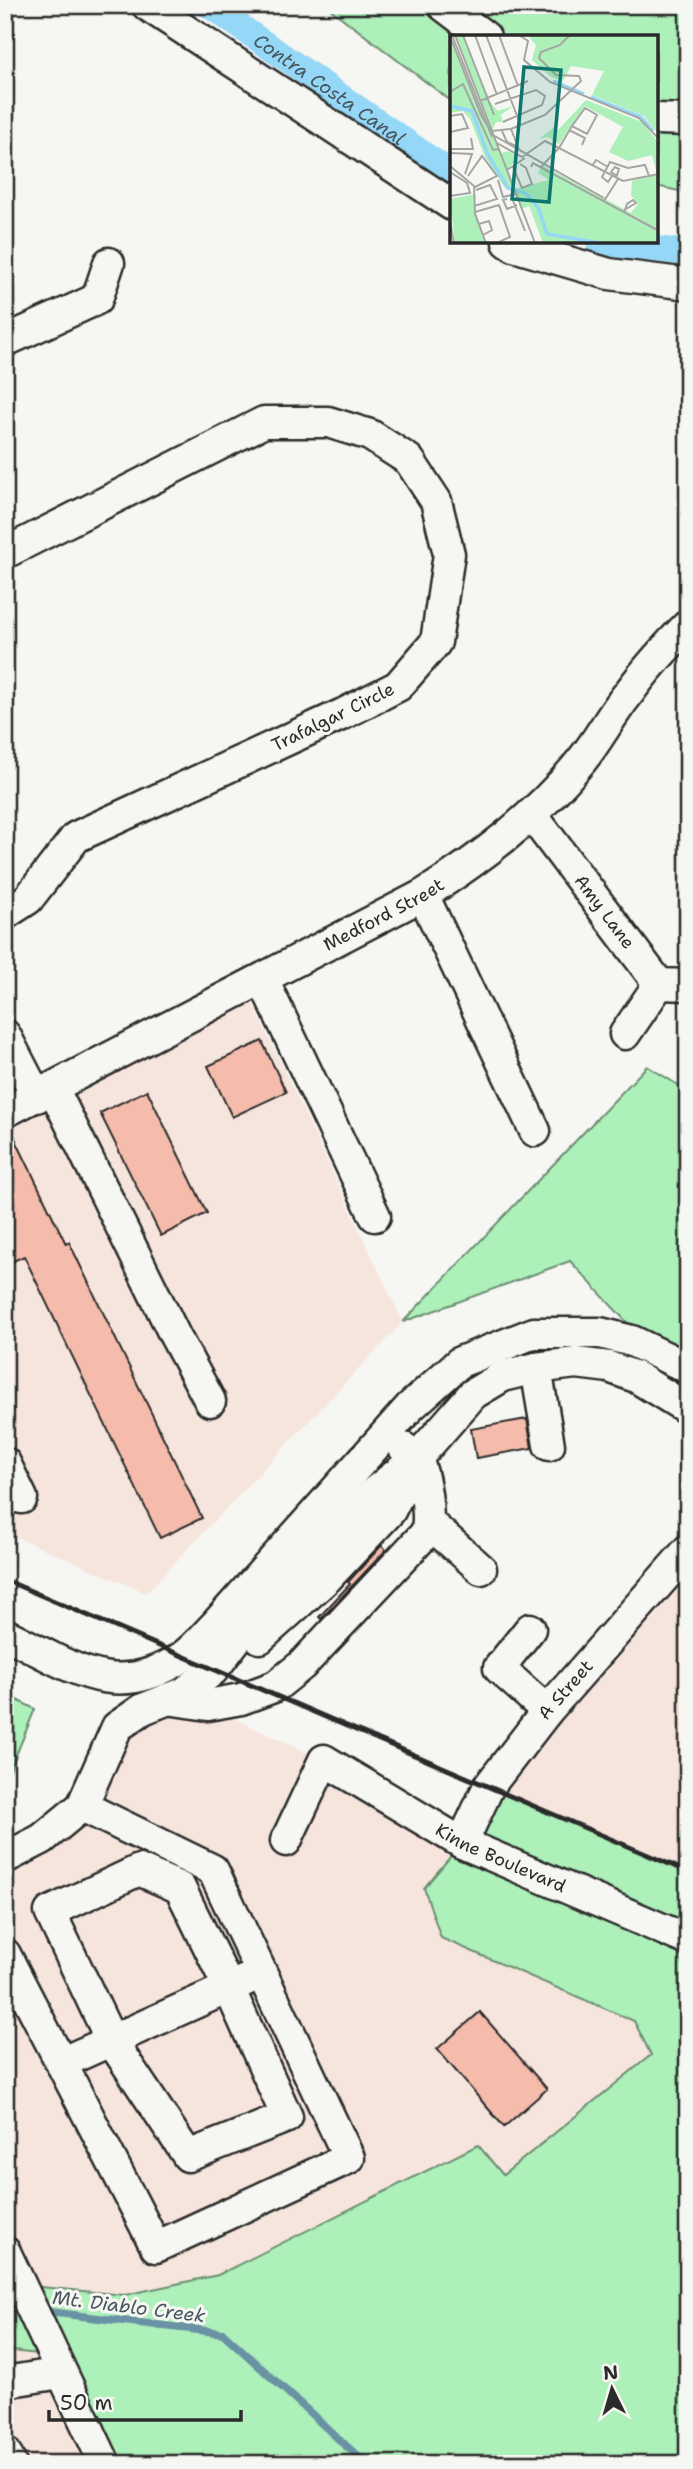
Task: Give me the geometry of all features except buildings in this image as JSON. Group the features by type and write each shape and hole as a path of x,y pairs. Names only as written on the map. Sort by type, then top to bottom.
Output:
{"street":[{"path":"147,5 450,204"},
{"path":"443,5 482,35"},
{"path":"658,119 688,120"},
{"path":"510,243 609,274 688,284"},
{"path":"5,341 97,299 109,263"},
{"name":"Trafalgar Circle","path":"5,553 264,422 328,422 370,435 409,460 436,501 449,554 436,642 398,686 76,837 27,899 5,914"},
{"name":"Medford Street","path":"5,1112 263,980 423,895 476,862 532,815 582,760 626,695 688,625"},
{"name":"Amy Lane","path":"532,815 673,985"},
{"path":"423,895 535,1131"},
{"path":"263,980 375,1216"},
{"path":"625,1034 673,985"},
{"path":"5,1035 45,1092 210,1401"},
{"path":"5,1858 42,1839 82,1806 117,1727 143,1709 184,1693 213,1670 387,1434 411,1407 460,1362 534,1334 600,1333 632,1341 688,1368"},
{"path":"5,1634 95,1677 114,1680 148,1675 183,1656 238,1634 373,1493 417,1458 473,1394 503,1376 576,1363 609,1367 636,1377 688,1409"},
{"path":"536,1368 549,1445"},
{"path":"167,1699 208,1705 241,1699 276,1686 302,1665 426,1533 429,1523 427,1502 417,1458 387,1434"},
{"path":"5,1463 22,1497 5,1495"},
{"path":"429,1523 481,1569"},
{"name":"A Street","path":"462,1843 489,1786 547,1711 688,1549"},
{"path":"530,1629 499,1668 547,1711"},
{"path":"238,1634 289,1676"},
{"name":"Kinne Boulevard","path":"286,1841 324,1760 462,1843 688,1940"},
{"path":"5,1954 156,2247 349,2158 213,1870 82,1806"},
{"path":"287,2117 180,1888 139,1870 50,1912 111,2040 188,2156 287,2117 321,2099"},
{"path":"61,2063 261,1973"},
{"path":"5,2252 105,2464"},
{"path":"5,2382 61,2373"},
{"path":"5,2452 11,2464"}],"shaded area":[{"path":"246,989 403,1322 146,1593 5,1532 5,1112"},
{"path":"688,1550 688,1872 489,1786"},
{"path":"191,1699 324,1760 462,1843 441,1938 634,2021 651,2055 503,2175 478,2145 218,2275 125,2295 20,2285 5,2252 5,1858 42,1839 117,1727"},
{"path":"5,2350 53,2356 105,2464 5,2464"}],"green space":[{"path":"325,5 688,5 688,193 658,186 658,35 450,35 450,100"},
{"path":"647,1066 688,1091 688,1358 634,1330 570,1261 403,1322"},
{"path":"5,1694 35,1709 5,1782"},
{"path":"489,1786 688,1872 688,2464 105,2464 53,2356 5,2350 5,2252 20,2285 125,2295 218,2275 478,2145 503,2175 651,2055 634,2021 441,1938 424,1888 462,1843"}],"waterway":[{"name":"Contra Costa Canal","path":"209,5 450,173"},
{"name":"Contra Costa Canal","path":"607,243 688,253"},
{"name":"Mt. Diablo Creek","path":"5,2307 23,2309"},
{"name":"Mt. Diablo Creek","path":"40,2311 223,2333 366,2464"}],"railway":[{"path":"5,1580 688,1872"}]}
